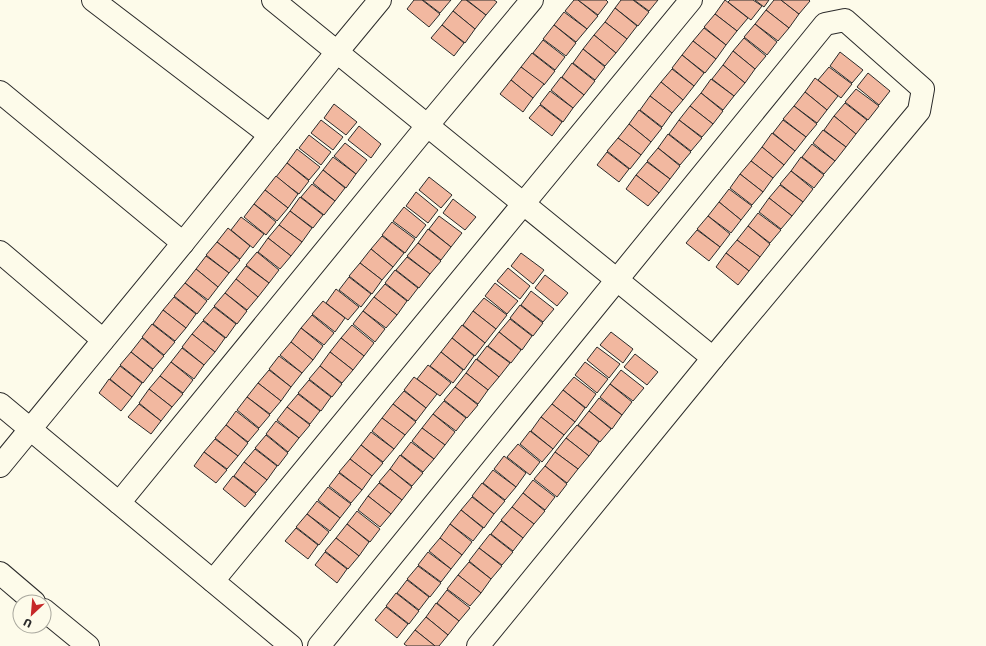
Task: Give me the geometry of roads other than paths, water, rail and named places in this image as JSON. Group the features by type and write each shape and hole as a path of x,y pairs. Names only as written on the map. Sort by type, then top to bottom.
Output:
{"street":[{"path":"93,0 270,135"},
{"path":"273,0 713,358"},
{"path":"0,466 380,0"},
{"path":"119,503 532,0"},
{"path":"213,581 691,0"},
{"path":"319,646 825,24 845,20 923,89 919,111 713,358 481,644"},
{"path":"0,92 183,243"},
{"path":"0,252 103,340"},
{"path":"0,404 291,646"},
{"path":"0,573 25,594"},
{"path":"52,617 88,646"}]}
